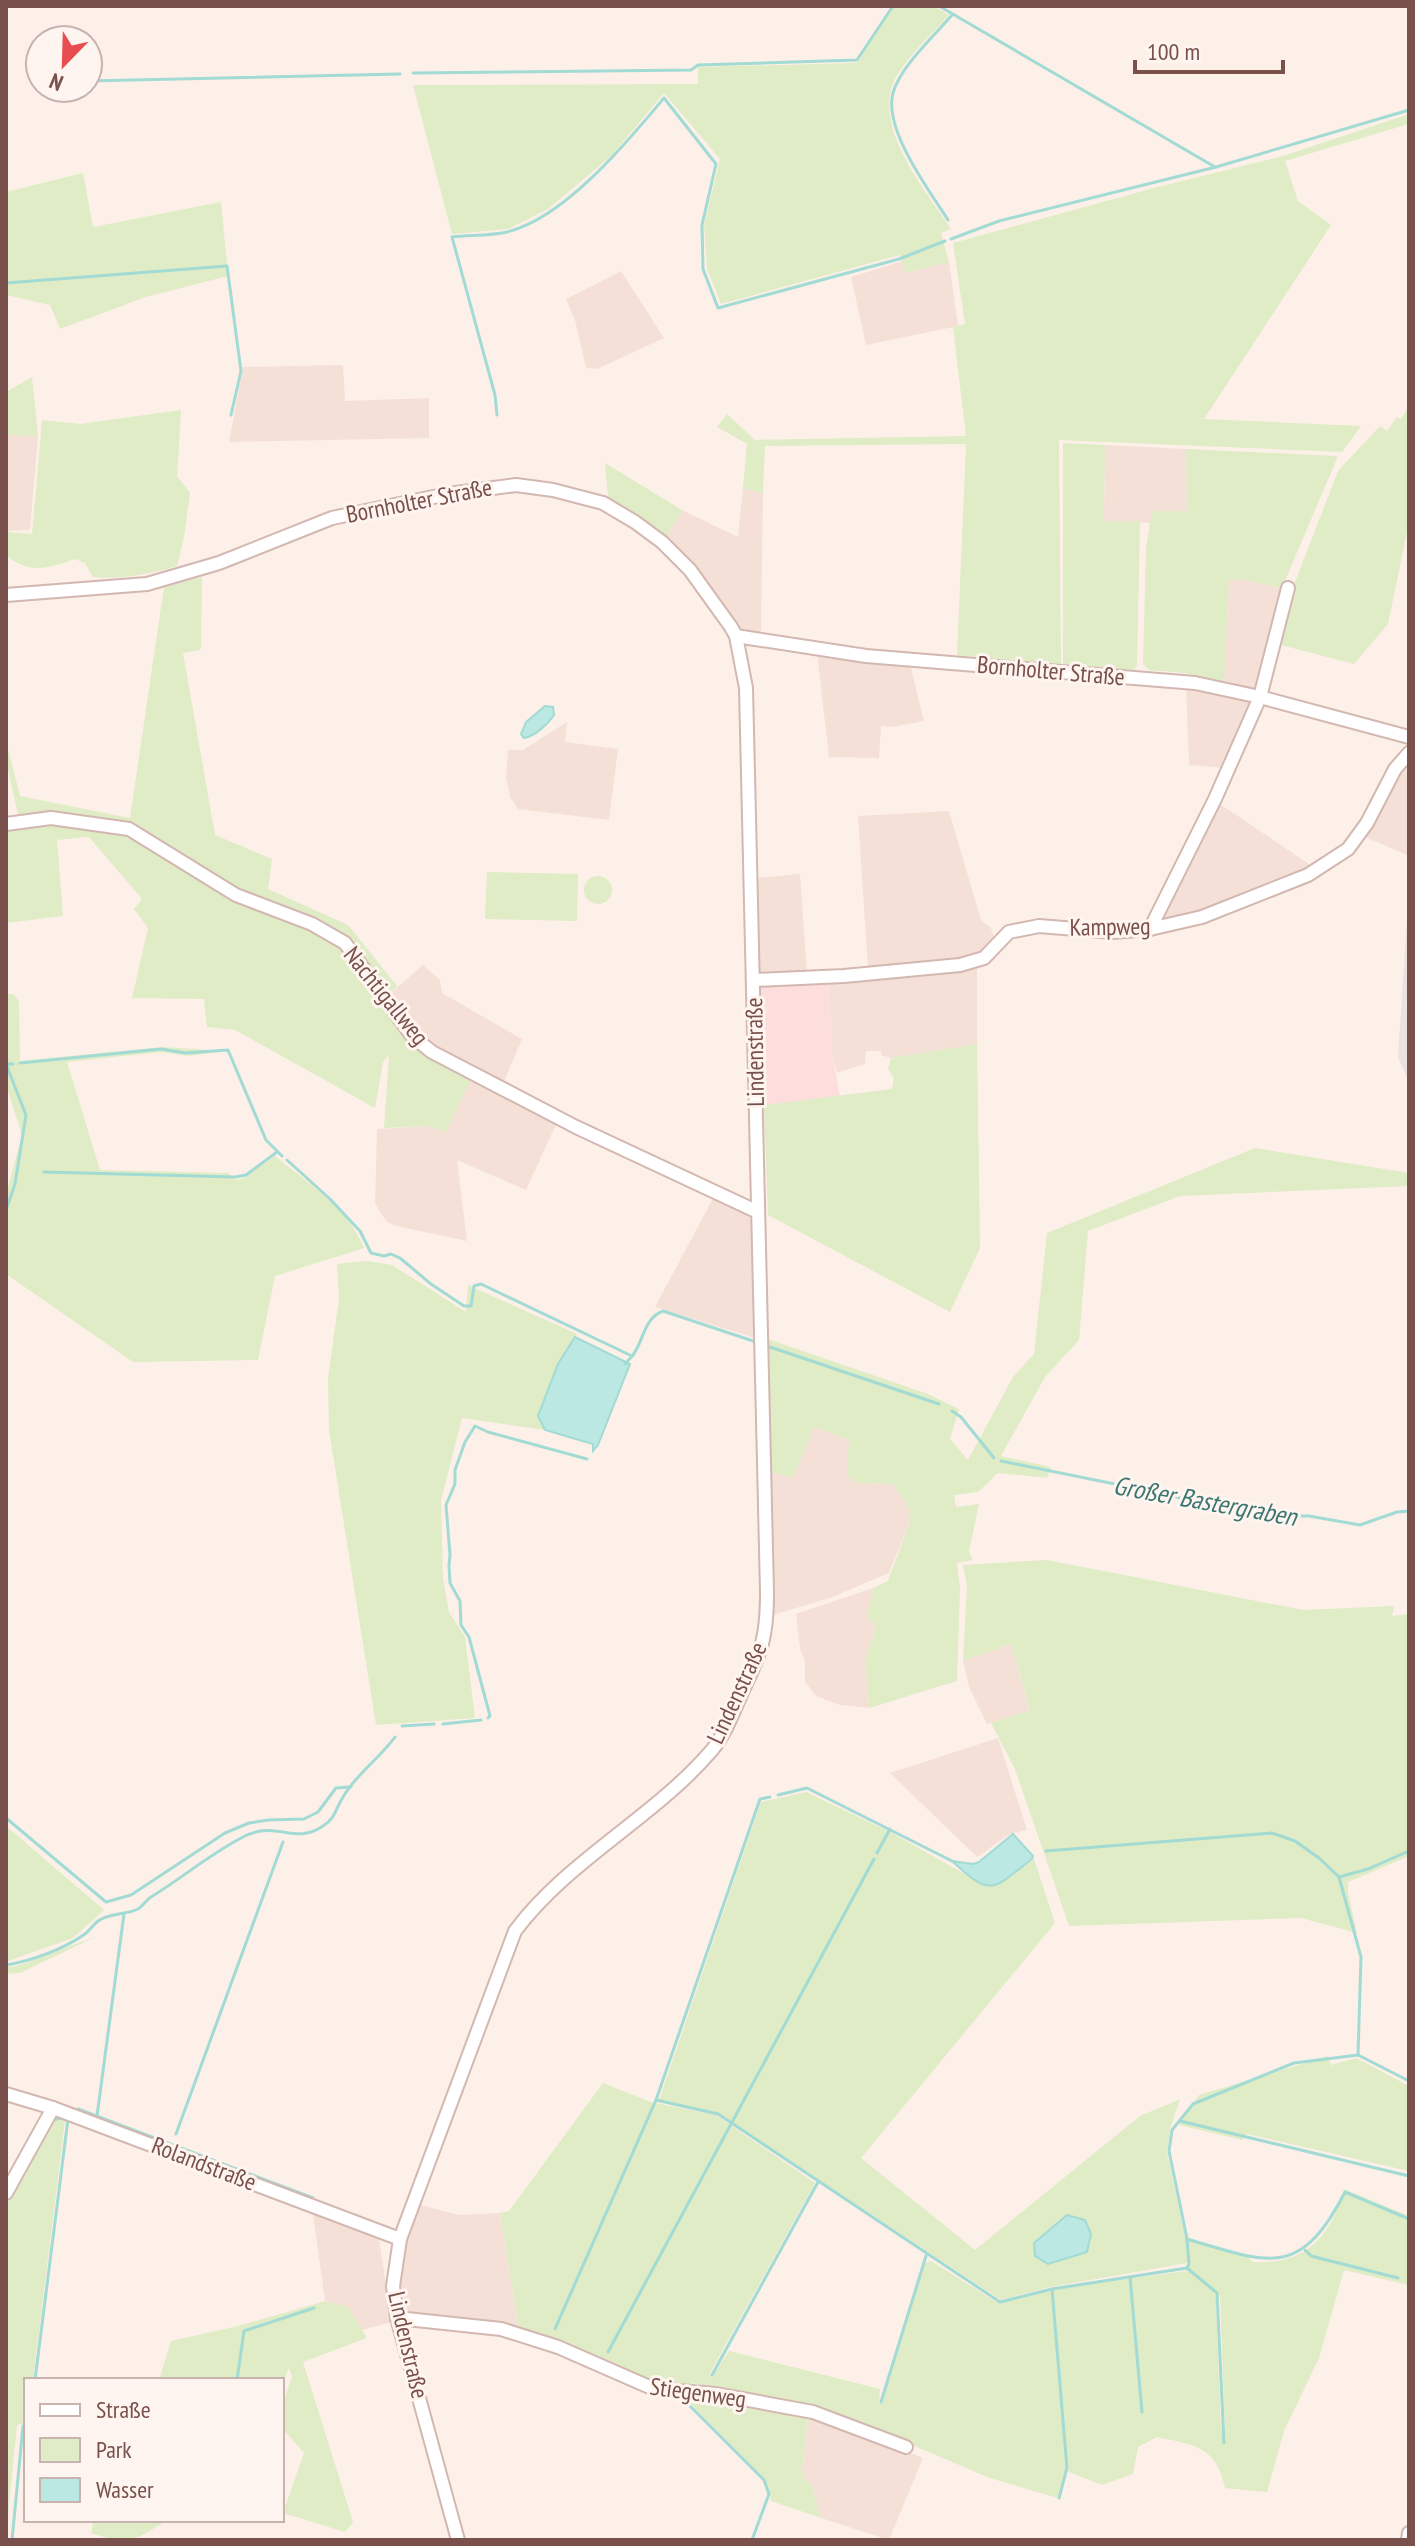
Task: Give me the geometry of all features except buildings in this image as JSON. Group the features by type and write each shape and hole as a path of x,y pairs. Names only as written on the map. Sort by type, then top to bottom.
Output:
{"street":[{"name":"Bornholter Straße","path":"6,595 147,584 219,563 332,518 448,494 516,485 553,490 603,503 635,522 662,542 690,570 736,636 866,656 1195,683 1409,737"},
{"path":"1150,929 1215,799 1260,697 1288,588"},
{"name":"Lindenstraße","path":"458,2540 397,2318 393,2286 400,2239 515,1931 547,1893 672,1790 713,1748 764,1645 767,1592 746,688 736,636"},
{"name":"Kampweg","path":"754,980 844,976 960,965 984,958 1009,932 1039,926 1113,932 1150,929 1202,917 1253,899 1331,862 1348,849 1367,823 1395,769 1409,753"},
{"name":"Nachtigallweg","path":"6,824 51,818 129,829 236,895 312,924 345,943 412,1036 443,1059 576,1127 758,1212"},
{"name":"Rolandstraße","path":"6,2094 53,2108 400,2239"},
{"path":"6,2193 53,2108"},
{"name":"Stiegenweg","path":"397,2318 501,2329 558,2347 632,2382 654,2389 716,2394 813,2412 906,2447"},
{"path":"1408,2540 1409,2533"}],"shaded area":[{"path":"903,261 906,273 949,262 958,326 866,345 851,277"},
{"path":"621,271 664,338 597,369 586,368 575,320 566,299"},
{"path":"343,365 345,401 429,398 429,438 229,442 243,367"},
{"path":"6,434 38,437 30,530 6,531"},
{"path":"1105,445 1186,449 1187,511 1153,511 1152,523 1104,522"},
{"path":"743,488 763,493 761,633 746,631 737,625 694,567 666,537 682,510 738,537"},
{"path":"1239,579 1282,588 1256,689 1224,681 1229,580"},
{"path":"817,653 910,664 924,721 881,726 879,758 829,757"},
{"path":"1186,687 1254,700 1226,768 1189,765"},
{"path":"567,722 565,742 618,749 609,820 518,809 510,797 506,777 508,750 523,750"},
{"path":"1409,758 1409,856 1363,836 1398,771"},
{"path":"1217,802 1312,866 1199,914 1162,923 1159,916"},
{"path":"949,811 981,920 991,928 995,941 984,954 960,961 868,969 858,816"},
{"path":"800,874 807,975 758,978 755,878"},
{"path":"1409,887 1409,1083 1398,1057"},
{"path":"423,965 440,980 442,993 522,1039 500,1091 558,1120 526,1190 457,1160 467,1241 396,1226 387,1222 375,1204 377,1129 430,1126 419,1038 386,997"},
{"path":"977,966 977,1044 891,1058 881,1055 881,1051 866,1051 865,1064 837,1073 832,1051 828,980"},
{"path":"828,980 832,1051 840,1097 764,1105 759,988 763,985"},
{"path":"715,1195 752,1212 755,1338 655,1307"},
{"path":"813,1427 849,1440 857,1483 893,1484 909,1509 910,1521 889,1573 830,1598 773,1615 771,1472 793,1477"},
{"path":"873,1588 867,1616 876,1629 865,1659 869,1708 840,1705 816,1696 805,1682 805,1661 800,1649 796,1614"},
{"path":"1011,1644 1030,1711 987,1724 969,1687 963,1661"},
{"path":"998,1738 1027,1830 1010,1834 977,1857 890,1773"},
{"path":"421,2205 459,2215 500,2213 518,2326 515,2329 414,2316 404,2311 398,2287 400,2259"},
{"path":"313,2214 379,2239 392,2322 362,2330 348,2307 325,2301"},
{"path":"808,2416 849,2428 923,2458 889,2540 821,2518 812,2485 803,2478 802,2471"}],"green space":[{"path":"895,6 933,6 949,15 899,72 891,91 889,111 902,154 951,229 941,233 949,262 906,273 900,255 721,304 707,269 704,225 720,159 664,93 611,156 548,209 508,229 452,234 413,85 698,84 698,67 857,63"},
{"path":"1409,114 1409,124 1285,161 1298,201 1331,225 1204,419 1361,426 1342,452 1059,440 1061,664 957,655 966,444 765,446 763,493 743,488 747,444 717,427 727,414 755,440 966,436 953,327 965,324 953,243 1283,156"},
{"path":"83,173 93,227 221,202 228,276 146,297 60,329 50,305 6,295 6,192"},
{"path":"32,377 38,437 6,434 6,392"},
{"path":"1409,406 1409,522 1388,624 1354,664 1277,644 1292,590 1338,471 1380,426 1387,431 1397,417 1401,419"},
{"path":"181,410 177,476 190,493 177,566 135,576 104,578 93,577 85,563 75,559 39,568 23,565 6,555 8,532 32,534 42,420 80,424"},
{"path":"1063,443 1105,445 1104,521 1140,522 1137,665 1134,670 1063,664"},
{"path":"1186,449 1338,456 1282,588 1239,579 1229,580 1224,681 1149,670 1143,664 1146,548 1152,511 1187,511"},
{"path":"605,463 682,510 666,537 608,498"},
{"path":"202,577 201,647 200,650 183,653 215,835 272,859 268,889 348,925 397,986 383,1000 412,1040 472,1077 446,1132 430,1126 384,1128 389,1055 383,1062 375,1108 235,1030 207,1027 204,999 132,998 148,928 134,909 142,899 89,837 57,840 63,916 6,923 6,819 20,823 6,761 6,741 20,796 130,818 164,587"},
{"path":"487,872 578,874 577,921 485,919"},
{"path":"598,876 608,880 612,890 608,900 598,904 588,900 584,890 588,880"},
{"path":"6,994 14,994 19,1002 20,1061 163,1047 225,1051 189,1056 161,1052 67,1062 100,1170 228,1173 236,1180 244,1178 275,1156 326,1197 357,1234 364,1248 275,1276 258,1360 133,1362 6,1274 6,1195 22,1135 6,1085"},
{"path":"977,1044 980,1248 950,1312 768,1215 764,1105 892,1089 894,1078 888,1069 891,1058"},
{"path":"1255,1148 1409,1173 1409,1186 1180,1196 1088,1231 1079,1340 1045,1377 1001,1456 1051,1467 1047,1478 998,1473 978,1492 954,1495 956,1507 979,1504 969,1551 973,1560 957,1563 960,1588 957,1681 869,1708 865,1659 876,1629 867,1616 873,1588 888,1581 910,1521 909,1509 893,1484 857,1483 847,1476 849,1440 814,1427 793,1478 771,1472 768,1339 928,1394 959,1409 950,1439 968,1460 1013,1377 1034,1354 1047,1233"},
{"path":"367,1261 392,1265 466,1312 468,1285 577,1334 538,1416 545,1430 462,1418 441,1500 443,1578 449,1612 465,1637 475,1718 376,1725 329,1430 328,1379 339,1298 337,1264"},
{"path":"1047,1560 1303,1610 1394,1606 1392,1616 1409,1614 1409,1856 1348,1882 1357,1933 1301,1918 1069,1926 1015,1769 991,1723 1030,1710 1011,1644 963,1661 967,1585 963,1565"},
{"path":"806,1792 892,1833 988,1887 1011,1877 1034,1859 1055,1923 861,2158 975,2250 1140,2116 1180,2099 1170,2129 1167,2152 1186,2242 1190,2239 1245,2254 1253,2262 1287,2259 1313,2245 1323,2234 1332,2221 1344,2189 1409,2216 1409,2285 1344,2270 1319,2358 1284,2431 1267,2492 1225,2488 1216,2463 1202,2450 1157,2437 1138,2447 1133,2474 1102,2485 1069,2472 1053,2289 1186,2271 1187,2263 1051,2287 1001,2300 720,2114 659,2100 761,1802","holes":["1220,2294 1225,2432 1221,2429 1216,2304"]},
{"path":"6,1826 104,1910 73,1938 8,1961 6,1960"},
{"path":"97,1936 20,1973 6,1974 6,1967 17,1966"},
{"path":"1328,2056 1331,2065 1356,2058 1409,2086 1409,2171 1247,2134 1242,2140 1179,2125 1199,2095"},
{"path":"603,2083 651,2102 716,2115 815,2183 709,2375 712,2377 729,2351 880,2389 879,2402 882,2403 925,2263 931,2261 995,2301 1051,2289 1066,2468 1057,2498 990,2478 841,2415 797,2402 692,2383 691,2388 649,2381 611,2363 606,2364 515,2329 518,2325 500,2213 509,2211"},
{"path":"56,2117 65,2121 33,2378 24,2378 24,2423 17,2425 6,2535 6,2207"},
{"path":"325,2301 348,2307 367,2338 303,2362 353,2522 345,2532 284,2513 304,2453 284,2430 284,2399 292,2377 289,2368 284,2379 160,2378 171,2341"},
{"path":"682,2395 717,2398 808,2416 802,2471 803,2478 812,2485 821,2518 771,2501 764,2479"},
{"path":"94,2522 164,2522 131,2539 91,2533"}],"water":[{"path":"545,706 553,707 554,715 541,729 524,738 521,734 526,722"},
{"path":"575,1337 630,1364 593,1451 593,1444 545,1430 538,1416 558,1364"},
{"path":"1013,1834 1033,1856 1000,1883 984,1885 952,1861 979,1862"},
{"path":"1067,2215 1085,2220 1091,2234 1087,2252 1048,2264 1035,2256 1034,2243"}],"waterway":[{"path":"413,73 691,70 698,65 857,60 893,6"},
{"path":"939,6 1215,167"},
{"path":"948,220 910,159 901,141 892,108 893,93 903,73 952,15"},
{"path":"104,81 400,74"},
{"path":"497,415 495,395 452,237 507,232 551,211 594,176 664,98 716,164 702,225 703,269 718,308 899,259 945,241"},
{"path":"951,239 999,221 1216,167 1409,110"},
{"path":"6,283 227,266 241,371 231,415"},
{"path":"20,1063 161,1049 185,1053 228,1050 266,1140 282,1156"},
{"path":"6,1210 15,1184 26,1115 6,1064 13,1064"},
{"path":"44,1172 235,1177 246,1175 277,1152"},
{"path":"287,1160 360,1231 371,1253 391,1254 400,1258 464,1306 471,1306 474,1286 481,1284 632,1356"},
{"name":"Großer Bastergraben","path":"625,1364 637,1349 652,1319 663,1311 756,1342"},
{"name":"Großer Bastergraben","path":"770,1347 939,1404"},
{"name":"Großer Bastergraben","path":"952,1411 961,1417 994,1458"},
{"name":"Großer Bastergraben","path":"488,1718 490,1716 469,1637 461,1625 460,1601 450,1583 446,1505 455,1484 455,1470 465,1442 475,1426 587,1459"},
{"name":"Großer Bastergraben","path":"1001,1461 1174,1496 1203,1506 1234,1505 1278,1516 1309,1516 1360,1525 1409,1511"},
{"name":"Großer Bastergraben","path":"443,1724 481,1720"},
{"name":"Großer Bastergraben","path":"402,1726 434,1724"},
{"name":"Großer Bastergraben","path":"6,1965 57,1949 85,1934 102,1918 138,1909 151,1897 243,1837 266,1830 303,1834 323,1826 333,1817 354,1781 395,1737"},
{"path":"6,1818 106,1902 131,1895 225,1833 249,1823 304,1819 318,1812 336,1788 351,1787"},
{"path":"778,1795 807,1788 954,1862"},
{"path":"555,2329 656,2100 760,1799 770,1797"},
{"path":"877,1853 890,1829"},
{"path":"1046,1851 1272,1833 1295,1841 1339,1877 1361,1957 1358,2055"},
{"path":"176,2134 283,1842"},
{"path":"1339,1877 1368,1869 1409,1851"},
{"path":"608,2352 874,1859"},
{"path":"97,2116 124,1914"},
{"path":"656,2100 718,2114 1000,2302 1052,2289 1187,2268 1187,2239 1169,2151 1172,2130 1193,2104 1294,2063 1358,2055 1409,2081"},
{"path":"78,2109 313,2198"},
{"path":"35,2378 68,2119"},
{"path":"52,2120 67,2120"},
{"path":"1180,2121 1409,2176"},
{"path":"712,2375 818,2182"},
{"path":"1187,2239 1240,2254 1280,2258 1297,2252 1313,2240 1345,2192 1409,2219"},
{"path":"1305,2250 1311,2256 1398,2278"},
{"path":"881,2402 926,2256"},
{"path":"1187,2268 1217,2293 1224,2443"},
{"path":"1130,2277 1142,2412"},
{"path":"1052,2289 1067,2468 1059,2498"},
{"path":"237,2378 244,2331 314,2308"},
{"path":"680,2396 764,2480 769,2494 752,2540"},
{"path":"12,2540 23,2426"}]}
